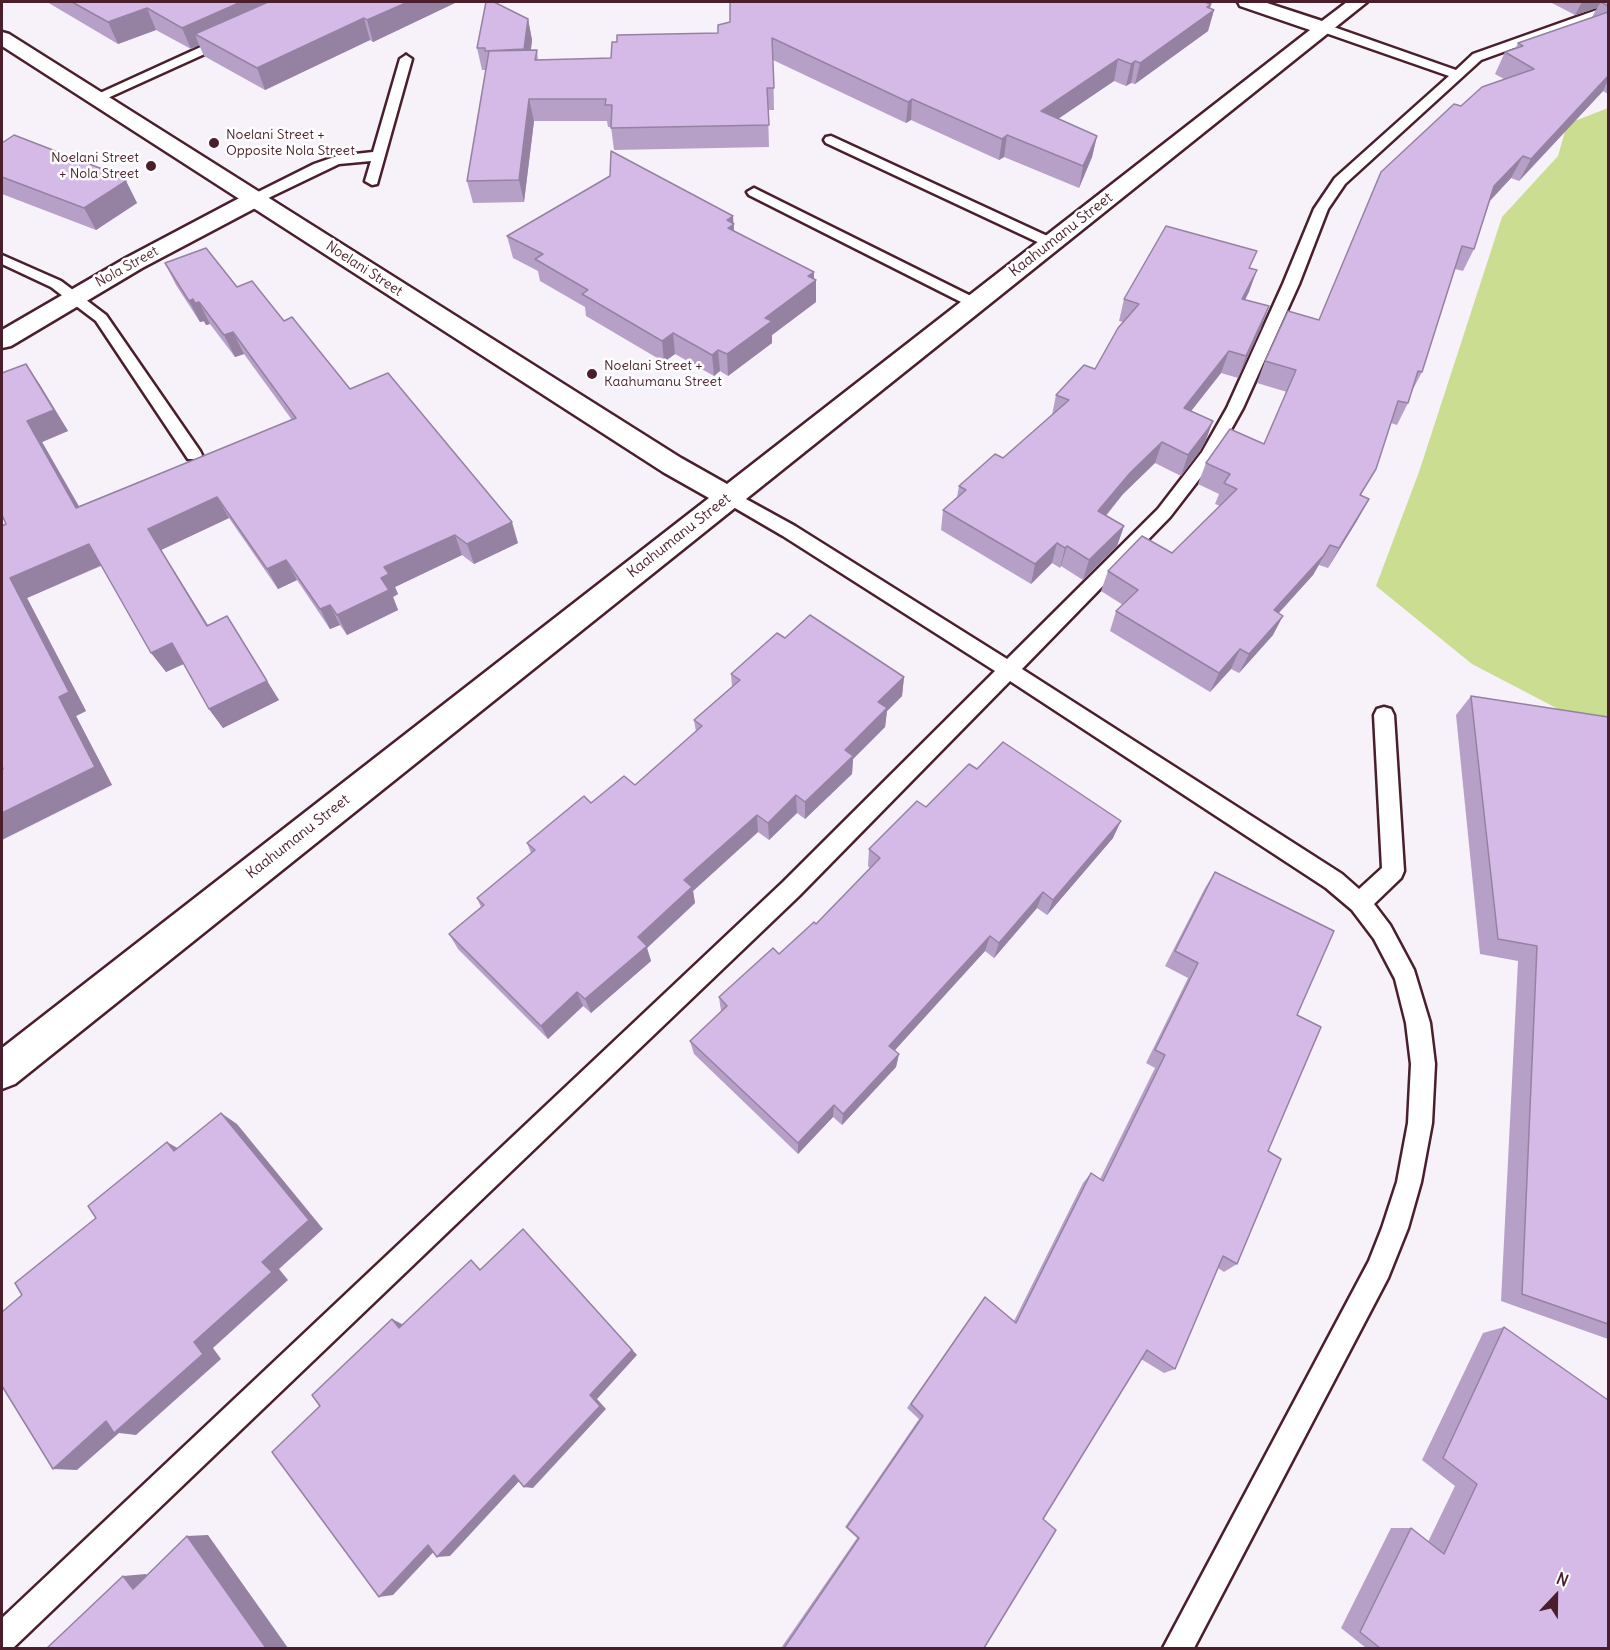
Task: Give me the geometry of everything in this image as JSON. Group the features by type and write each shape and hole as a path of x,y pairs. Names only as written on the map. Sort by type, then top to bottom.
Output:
{"street":[{"path":"1246,2 1324,28"},
{"name":"Kaahumanu Street","path":"2,1071 1358,2"},
{"name":"Noelani Street","path":"2,38 662,459 729,497"},
{"name":"Nola Street","path":"2,340 74,297 255,199"}],"lane":[{"path":"2,1638 790,889 1164,513 1208,456 1235,408 1329,195 1379,144 1477,57 1608,10"},
{"path":"1324,28 1456,74"},
{"path":"96,98 242,32"},
{"path":"372,181 406,59"},
{"path":"831,140 1051,243"},
{"path":"255,199 337,160 379,156"},
{"path":"754,192 974,303"},
{"path":"2,259 56,284 101,318 195,455"},
{"path":"729,497 789,531 1308,863 1360,903 1395,953 1406,977 1418,1023 1423,1064 1420,1123 1408,1182 1379,1269 1178,1648"},
{"path":"1360,903 1393,871 1384,715"}],"green space":[{"path":"1608,108 1608,735 1472,664 1376,586 1419,472 1502,217 1558,156 1567,124"}],"building":[{"path":"72,2 241,2 182,28 147,8 108,22"},
{"path":"268,2 408,2 367,20 364,18 257,68 195,34"},
{"path":"486,2 494,2 528,19 524,49 485,51 485,48 477,48"},
{"path":"730,2 1204,2 1211,4 1207,7 1214,10 1140,63 1135,61 1131,64 1118,59 1041,111 1097,136 1083,166 1007,135 1002,139 912,99 908,102 772,38 774,88 767,88 769,125 611,128 612,105 605,105 606,99 529,99 519,180 467,181 489,51 537,50 535,60 611,58 612,42 617,42 617,35 718,33 718,25 730,22"},
{"path":"1608,12 1608,76 1531,159 1523,156 1494,186 1474,249 1462,246 1422,372 1418,371 1408,403 1398,401 1376,469 1360,495 1369,499 1339,548 1330,545 1324,555 1274,610 1283,616 1249,654 1240,649 1219,673 1116,611 1138,590 1108,571 1142,536 1172,553 1237,489 1224,483 1230,474 1206,463 1230,429 1264,444 1296,370 1265,361 1288,311 1319,320 1381,172 1454,104 1461,106 1482,87 1534,69 1505,52 1523,46 1518,43"},
{"path":"14,135 110,172 106,173 126,181 84,208 2,177 2,143"},
{"path":"611,151 733,216 727,220 734,224 728,228 814,272 808,276 816,280 765,318 772,321 727,354 718,350 712,355 673,333 662,341 582,294 588,290 535,259 543,254 507,236 610,176"},
{"path":"1166,226 1257,251 1249,268 1257,270 1242,299 1269,306 1246,356 1229,351 1184,408 1213,421 1188,455 1162,442 1130,473 1098,511 1124,526 1089,560 1067,546 1065,548 1057,543 1035,564 943,510 966,490 959,486 995,454 1003,458 1069,400 1056,395 1084,365 1095,369 1118,328 1139,304 1124,299"},
{"path":"206,248 237,287 252,281 284,321 292,317 350,389 388,373 512,522 467,544 455,535 384,567 389,574 381,578 389,590 337,615 330,605 320,609 286,560 267,569 217,497 148,529 207,626 227,616 267,681 209,709 172,643 151,653 89,544 10,578 69,692 59,697 95,767 2,813 2,526 6,524 2,515 2,373 26,364 54,410 27,421 76,508 296,418 233,332 224,335 199,302 195,303 193,299 189,301 165,263"},
{"path":"810,615 904,677 878,702 887,708 845,750 853,756 805,802 796,795 768,823 757,815 684,880 692,887 638,937 647,946 585,999 577,992 541,1026 449,934 484,905 477,898 535,850 527,843 584,796 591,803 624,776 635,785 702,726 694,720 740,680 731,674 777,633 785,638"},
{"path":"1471,696 1608,717 1608,1324 1522,1294 1537,946 1498,939"},
{"path":"1003,742 1121,821 1053,900 1043,892 999,943 990,936 889,1046 899,1054 843,1114 834,1105 798,1143 690,1041 727,1006 719,997 773,948 779,954 814,922 816,924 880,858 869,849 917,801 926,807 969,764 977,769"},
{"path":"1215,872 1334,931 1297,1015 1321,1027 1268,1151 1281,1159 1237,1264 1223,1256 1175,1369 1147,1350 1043,1519 1056,1530 984,1648 784,1648 859,1538 847,1527 923,1416 911,1404 985,1297 1016,1323 1091,1173 1103,1181 1165,1055 1155,1050 1198,963 1175,951"},
{"path":"221,1113 309,1220 262,1262 272,1272 194,1342 203,1354 114,1433 106,1421 53,1469 2,1386 2,1312 22,1295 15,1283 96,1218 88,1206 167,1142 174,1151"},
{"path":"523,1229 632,1350 590,1395 600,1406 524,1487 514,1475 437,1557 428,1545 379,1597 272,1452 320,1406 312,1395 392,1319 399,1328 471,1260 480,1270"},
{"path":"1504,1327 1608,1400 1608,1648 1380,1648 1360,1632 1411,1528 1444,1554 1477,1484 1443,1458"},
{"path":"187,1536 266,1648 47,1648 123,1576 133,1589"}],"place":[{"name":"Noelani Street + Opposite Nola Street","path":"214,143"},
{"name":"Noelani Street + Nola Street","path":"151,166"},
{"name":"Noelani Street + Kaahumanu Street","path":"592,374"}]}
